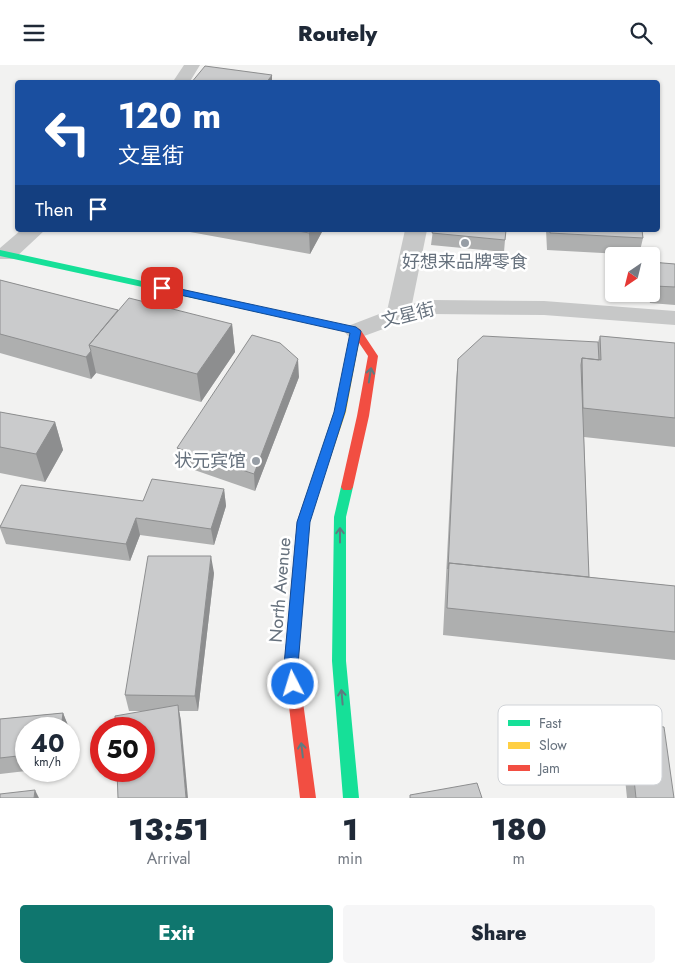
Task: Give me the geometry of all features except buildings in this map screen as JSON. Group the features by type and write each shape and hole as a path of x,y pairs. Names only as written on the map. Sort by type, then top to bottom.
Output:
{"main road":[{"path":"3,254 356,331 373,356 363,416 340,517 339,661 351,798"},
{"name":"North Avenue","path":"308,798 291,665 304,522 340,412 356,331"}],"street":[{"path":"182,80 192,65"},
{"path":"3,254 31,232"},
{"path":"398,315 416,232"},
{"name":"文星街","path":"356,331 398,315 431,307 544,308 675,318"}],"traffic: fast":[{"path":"0,253 275,313"},
{"path":"347,487 340,517 339,661 351,798"}],"traffic: slow":[{"path":"275,313 356,331"},
{"path":"311,498 340,412 356,331"}],"traffic: jam":[{"path":"347,487 363,416 373,356 356,331"},
{"path":"308,798 291,665 303,522 311,498"}],"place":[{"name":"好想来品牌零食","path":"465,243"},
{"name":"状元宾馆","path":"256,461"}],"route":[{"path":"162,288 356,331 340,412 304,522 291,665 293,684"}]}
